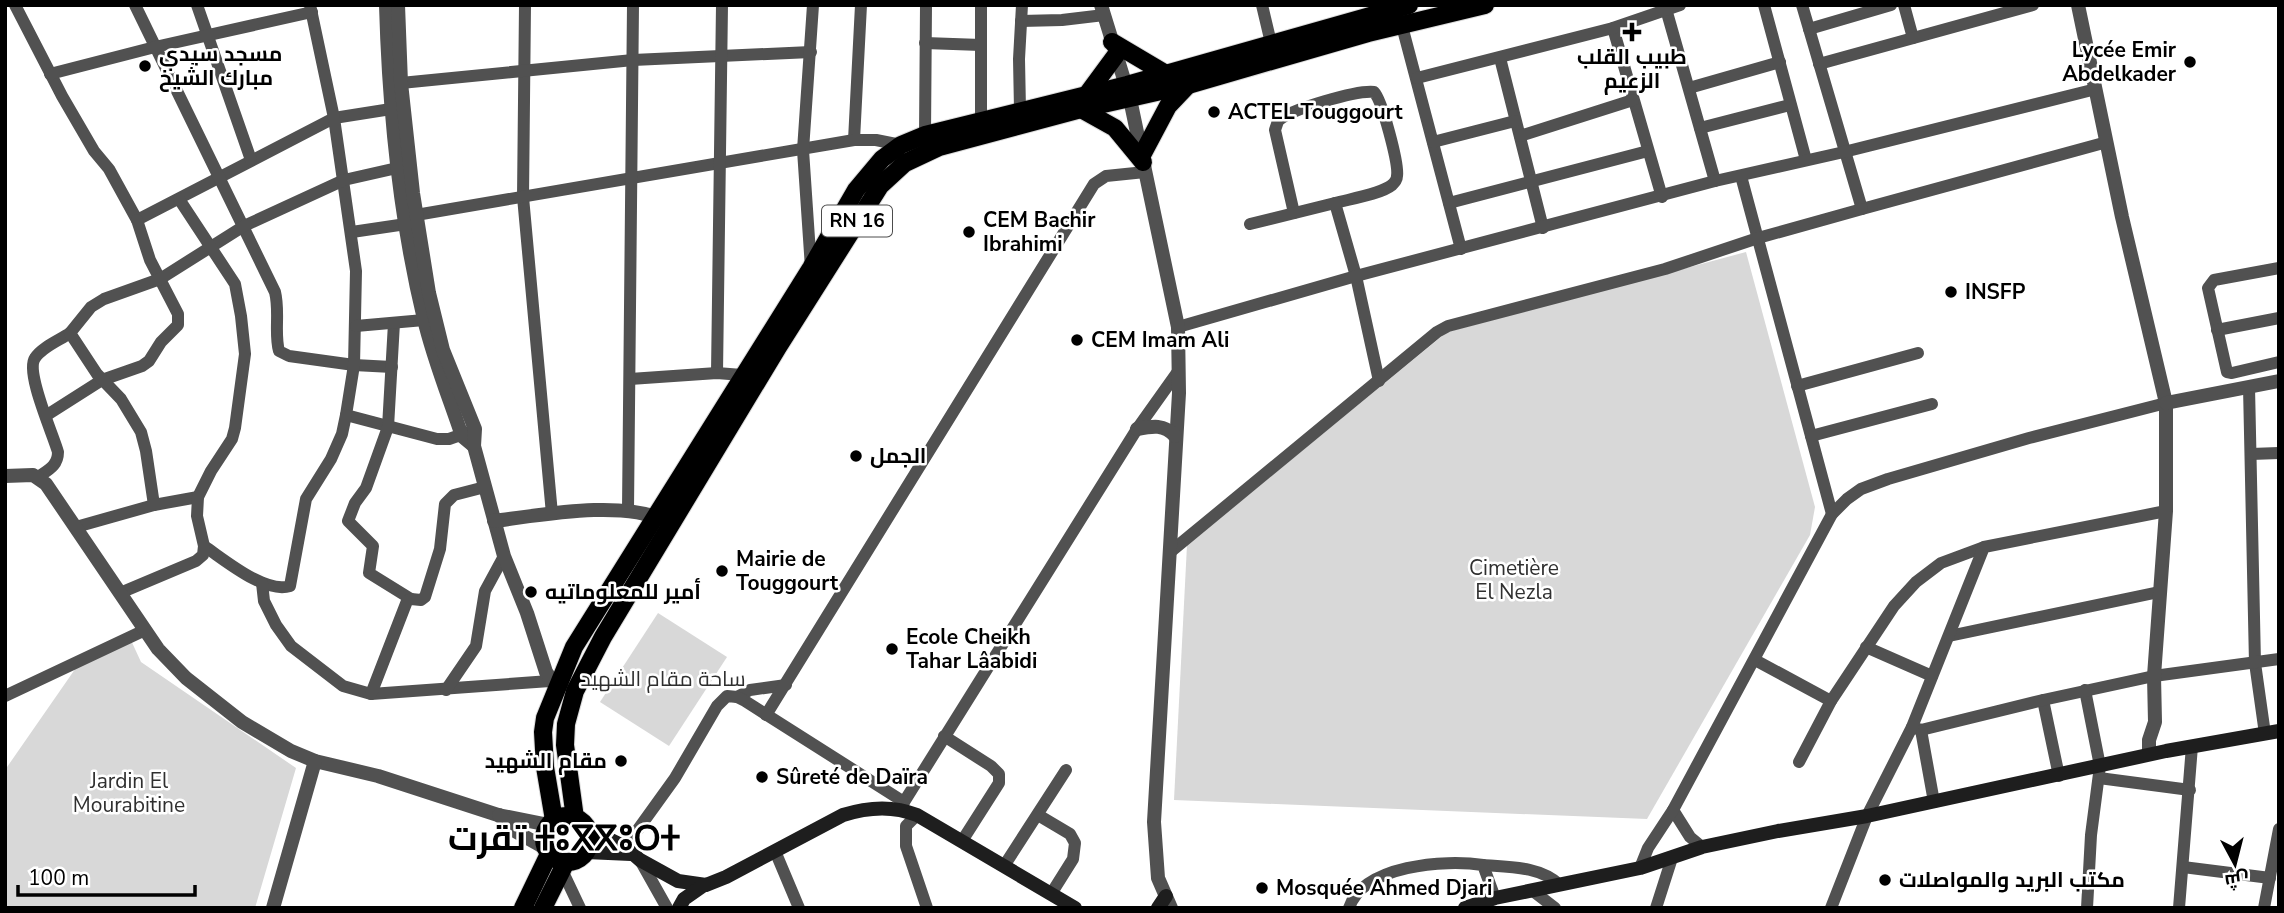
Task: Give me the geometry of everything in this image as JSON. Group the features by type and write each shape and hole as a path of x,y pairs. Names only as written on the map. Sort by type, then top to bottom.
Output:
{"main road":[{"name":"RN 16","path":"1128,92 1167,74 1409,5"},
{"name":"RN 16","path":"551,823 542,732 553,684 654,516 811,268 856,190 883,159 901,145 925,135 1020,110 1188,85 1368,33 1485,5"},
{"path":"1167,74 1114,48 1085,101 1115,128 1143,163 1168,106 1188,85"},
{"name":"RN 16","path":"575,818 565,745 569,708 583,674 603,636 868,203 894,172 922,153 1085,101"},
{"path":"1465,908 1495,898 1640,868 1702,848 1778,831 1867,816 2059,776 2099,772 2149,754 2272,732"},
{"path":"679,908 684,899 706,885 843,815 902,806 1075,908"},
{"path":"523,908 547,851 544,836 551,823 568,817 575,818 589,833 586,852 564,866 542,908"},
{"path":"589,833 609,839 629,854 678,881 706,885"},
{"path":"547,851 564,866"},
{"path":"586,852 629,854"}],"street":[{"path":"15,5 50,74 137,220 146,251 178,314 178,326 161,342 149,361 138,369 102,380 47,415"},
{"path":"135,5 275,292 279,313 279,351 289,356 354,366 392,367"},
{"path":"198,5 251,160"},
{"path":"386,5 397,168 437,331 468,432"},
{"path":"262,583 264,601 291,646 343,686 371,694 553,684 504,556 474,446 424,320 411,219 398,5"},
{"path":"525,5 523,197 552,514"},
{"path":"628,509 633,5"},
{"path":"717,373 722,5"},
{"path":"811,268 803,150 813,5"},
{"path":"854,140 861,5"},
{"path":"925,135 926,5"},
{"path":"981,5 981,121"},
{"path":"1020,110 1022,5"},
{"path":"1262,5 1271,43"},
{"path":"1417,78 1613,28 1680,5"},
{"path":"1764,5 1806,160"},
{"path":"1802,5 1861,209"},
{"path":"1808,29 1891,5"},
{"path":"1904,5 1913,38"},
{"path":"1819,64 2033,5"},
{"path":"2078,5 2140,298 2166,404 2166,511 2154,676 2155,722 2149,740 2149,754"},
{"path":"1021,21 1062,20 1103,8 1128,92 1178,327 1179,370 1154,822 1158,878 1165,904"},
{"path":"50,74 311,9 334,118 356,271 354,366 346,415 342,434 331,459 306,499 290,586 262,583 204,546"},
{"path":"1666,9 1715,181"},
{"path":"1402,26 1461,249"},
{"path":"1613,28 1662,197"},
{"path":"925,43 981,45"},
{"path":"401,83 633,60 811,52"},
{"path":"1500,58 1543,228"},
{"path":"1689,88 1780,62"},
{"path":"1178,327 1356,276 1715,181 2096,89"},
{"path":"1250,224 1335,203 1380,191 1396,181 1397,168 1385,119 1378,96 1374,92 1358,92 1290,113 1278,121 1275,130 1294,213"},
{"path":"1520,136 1633,100"},
{"path":"1700,128 1790,105"},
{"path":"137,220 334,118 391,109"},
{"path":"1433,142 1515,121"},
{"path":"352,232 523,197 854,140 876,140 901,145"},
{"path":"1169,553 1437,332 1458,322 1665,269 1758,238 2107,142"},
{"path":"1449,203 1648,151"},
{"path":"766,715 1094,184 1106,176 1143,163"},
{"path":"38,477 54,466 58,459 47,415 33,377 33,363 41,352 70,332 91,307 104,299 160,279 244,226 344,180 397,168"},
{"path":"1741,176 1832,514"},
{"path":"120,593 197,561 203,555 204,546 198,528 198,497 232,439 239,411 238,400 245,368 241,316 235,284 179,199"},
{"path":"1335,203 1356,276 1379,381"},
{"path":"2279,268 2214,280 2208,288 2227,372 2279,362"},
{"path":"2217,330 2279,318"},
{"path":"356,326 424,320"},
{"path":"394,323 388,427 366,488 355,503 348,521 373,546 369,573 411,599 421,600 425,597 440,549 445,504 454,495 485,487"},
{"path":"70,332 102,380 121,399 141,432 154,505"},
{"path":"1797,386 1918,353"},
{"path":"667,908 629,854 722,699 727,696 737,697 902,806 1138,429 1179,370"},
{"path":"630,379 717,373 742,376"},
{"path":"1640,868 1832,514 1847,499 1861,489 1888,479 2029,438 2166,404 2279,381"},
{"path":"2249,387 2255,663 2272,732"},
{"path":"1811,436 1932,404"},
{"path":"346,415 437,439 449,439 468,432"},
{"path":"1138,429 1159,426 1175,436"},
{"path":"2251,454 2279,453"},
{"path":"5,476 26,474 38,477 54,493 145,630 174,667 242,722 291,751 315,761 378,776 498,814 551,823"},
{"path":"76,527 154,505 198,497"},
{"path":"495,521 628,509 671,524"},
{"path":"1799,762 1831,701 1894,606 1916,582 1941,563 1984,547 2166,511"},
{"path":"1831,908 1867,816 1916,729 1932,676 1984,547"},
{"path":"446,690 476,646 485,591 504,556"},
{"path":"1949,636 2159,592"},
{"path":"371,694 397,624 407,601 411,599"},
{"path":"5,696 145,630"},
{"path":"1867,647 1932,676"},
{"path":"1916,729 2154,676 2279,659"},
{"path":"1755,660 1831,701"},
{"path":"737,697 750,690 786,685"},
{"path":"2085,690 2099,772 2091,835 2087,908"},
{"path":"2043,700 2059,776"},
{"path":"2155,722 2166,751"},
{"path":"1916,729 1934,802"},
{"path":"944,736 999,774 999,783 962,841"},
{"path":"2179,908 2192,746"},
{"path":"273,908 315,761"},
{"path":"1004,866 1066,770"},
{"path":"2099,772 2190,790"},
{"path":"1673,810 1690,837 1702,848"},
{"path":"498,814 513,830 547,851"},
{"path":"917,815 906,826 904,839 927,908"},
{"path":"1038,815 1070,834 1076,843 1073,859 1051,894"},
{"path":"2264,908 2279,829"},
{"path":"775,851 799,908"},
{"path":"1656,908 1672,858"},
{"path":"1349,908 1354,894 1362,886 1392,872 1432,864 1464,862 1522,869 1546,874 1560,885"},
{"path":"1483,865 1495,898"},
{"path":"564,866 580,908"},
{"path":"2183,867 2270,878"},
{"path":"1533,891 1555,908"}],"green space":[{"name":"Cimetière El Nezla","path":"1746,252 1815,507 1810,535 1647,819 1174,800 1187,545 1447,332"},
{"name":"ساحة مقام الشهيد","path":"658,613 727,657 669,746 600,702"},
{"name":"Jardin El Mourabitine","path":"129,636 141,662 296,768 255,908 5,908 5,770 80,662"}],"place":[{"name":"طبيب القلب الزعيم","path":"1632,32"},
{"name":"Lycée Emir Abdelkader","path":"2190,62"},
{"name":"مسجد سيدي مبارك الشيخ","path":"145,66"},
{"name":"ACTEL Touggourt","path":"1214,112"},
{"name":"CEM Bachir Ibrahimi","path":"969,232"},
{"name":"INSFP","path":"1951,292"},
{"name":"CEM Imam Ali","path":"1077,340"},
{"name":"الجمل","path":"856,456"},
{"name":"Mairie de Touggourt","path":"722,571"},
{"name":"أمیر للمعلوماتیه","path":"531,592"},
{"name":"Ecole Cheikh Tahar Lâabidi","path":"892,649"},
{"name":"مقام الشهيد","path":"621,761"},
{"name":"Sûreté de Daïra","path":"762,777"},
{"name":"مكتب البريد والمواصلات","path":"1885,880"},
{"name":"Mosquée Ahmed Djari","path":"1262,888"}],"district":[{"name":"تقرت ⵜⵓⴳⴳⵓⵔⵜ","path":"564,838"}]}
